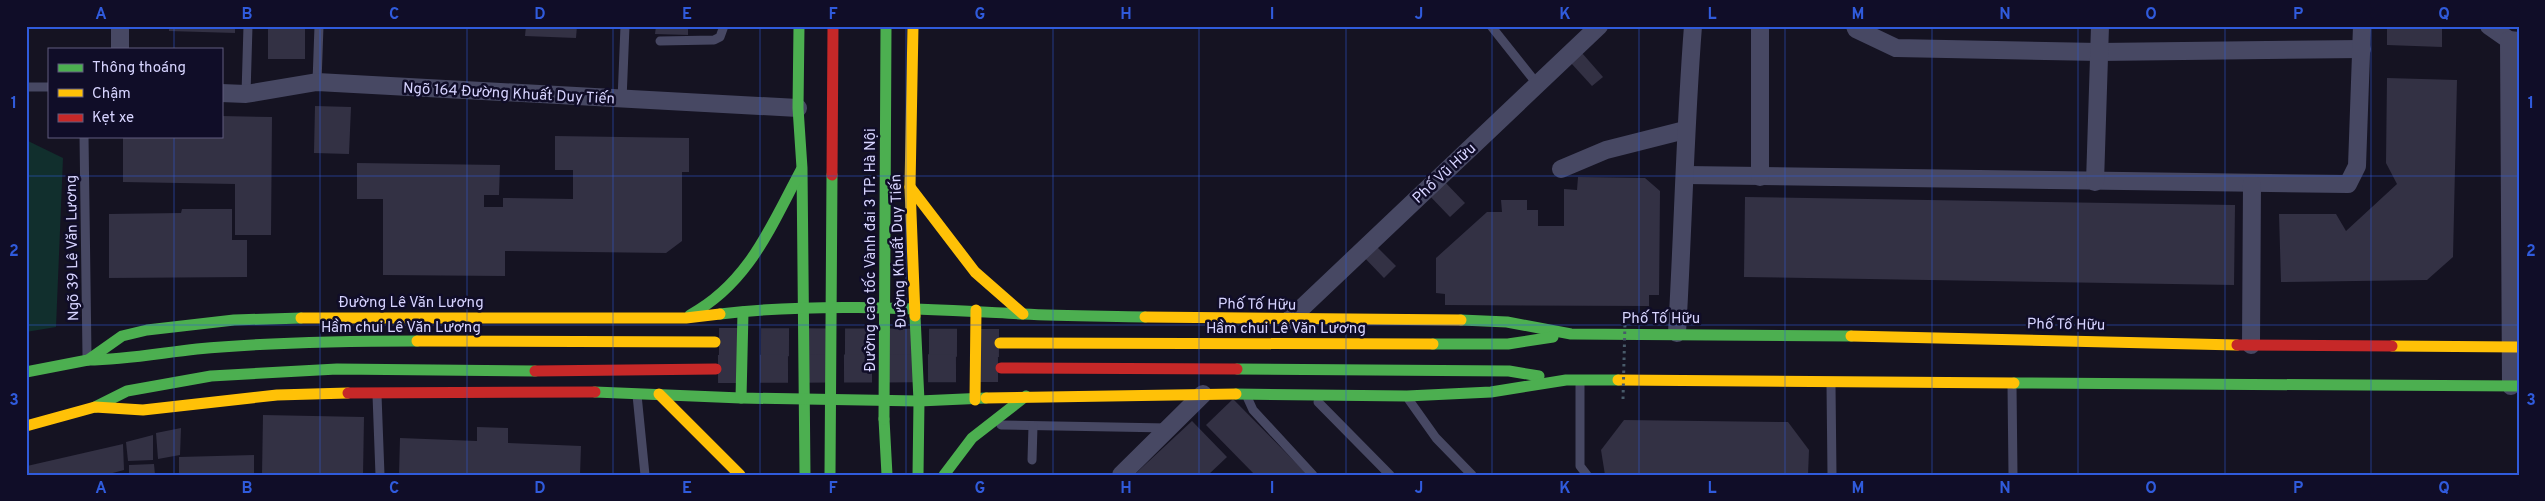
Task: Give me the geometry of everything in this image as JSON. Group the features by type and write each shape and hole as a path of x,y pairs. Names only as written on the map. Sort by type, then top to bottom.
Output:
{"main road":[{"path":"799,26 798,108 802,168 805,475"},
{"path":"830,475 833,26"},
{"name":"Đường cao tốc Vành đai 3 TP. Hà Nội","path":"885,475 886,26"},
{"name":"Đường Khuất Duy Tiến","path":"913,26 910,187 919,401 918,475"},
{"path":"686,318 711,303 728,289 761,241 802,168"},
{"path":"910,187 968,265 1003,300 1023,314"},
{"name":"Đường Lê Văn Lương","path":"26,372 88,360 114,341 139,332 234,320 336,317 686,318 770,308 804,308"},
{"name":"Phố Tố Hữu","path":"804,308 976,310 1023,314 1289,320 1400,318 1507,322 1572,334 1677,333 2251,345 2515,347"},
{"path":"975,400 976,310"},
{"path":"741,398 743,312"},
{"name":"Hầm chui Lê Văn Lương","path":"1000,343 1508,344 1572,334"},
{"name":"Hầm chui Lê Văn Lương","path":"88,360 121,360 197,349 340,341 715,342"},
{"path":"1001,368 1509,371 1566,380 1640,382 1831,380 2515,386"},
{"path":"26,426 95,407 127,391 155,385 229,375 337,369 543,371 716,369"},
{"path":"95,407 143,410 276,395 377,392 637,392 741,398 919,401 975,400 1026,396 1203,394 1407,396 1491,392 1566,380"},
{"path":"659,394 740,475"},
{"path":"944,475 972,438 1026,396"}],"street":[{"path":"120,26 120,48"},
{"name":"Phố Vũ Hữu","path":"1289,320 1599,26"},
{"path":"1677,333 1686,175 1685,130 1692,26"},
{"path":"1760,26 1760,177"},
{"path":"1855,26 1856,29 1896,48 2099,52 2362,49"},
{"path":"2095,182 2100,26"},
{"path":"1686,175 2348,184 2357,166 2362,26"},
{"path":"2489,26 2514,40 2515,386"},
{"name":"Ngõ 164 Đường Khuất Duy Tiến","path":"222,93 246,94 317,82 622,100 798,108"},
{"path":"1561,169 1606,150 1685,130"},
{"path":"2251,345 2252,184"},
{"path":"1121,475 1203,394"}],"lane":[{"path":"246,94 248,26"},
{"path":"317,82 318,26"},
{"path":"622,100 625,26"},
{"path":"660,41 714,40 720,37 724,26"},
{"path":"1491,26 1538,85"},
{"path":"26,86 48,87"},
{"name":"Ngõ 39 Lê Văn Lương","path":"84,138 88,360"},
{"path":"1580,380 1580,466 1587,475"},
{"path":"1831,380 1832,475"},
{"path":"2012,382 2013,475"},
{"path":"377,392 380,475"},
{"path":"637,392 645,475"},
{"path":"1246,394 1253,410 1313,475"},
{"path":"1311,395 1390,475"},
{"path":"1407,396 1436,438 1472,475"},
{"path":"988,425 1168,428"},
{"path":"1032,460 1033,426"}],"path":[{"path":"1623,399 1625,322"}],"green space":[{"path":"26,140 63,158 56,327 26,332"}],"building":[{"path":"169,26 235,26 235,33 169,31"},
{"path":"268,26 305,26 305,59 268,59"},
{"path":"526,26 577,26 576,38 525,36"},
{"path":"656,26 688,26 688,35 655,34"},
{"path":"2387,26 2442,26 2442,47 2387,45"},
{"path":"1582,53 1603,77 1592,86 1571,63"},
{"path":"2387,78 2457,80 2453,257 2427,280 2281,282 2279,214 2336,214 2346,231 2397,184 2386,163"},
{"path":"315,106 351,107 349,154 314,153"},
{"path":"222,116 272,117 271,235 235,235 235,184 123,182 123,138 222,138"},
{"path":"555,136 689,138 689,172 682,172 682,241 666,253 505,251 505,276 383,275 383,199 357,199 357,163 500,165 499,195 484,195 484,207 503,207 503,198 573,199 573,170 555,170"},
{"path":"1578,177 1645,178 1660,191 1659,295 1649,295 1649,306 1445,305 1445,294 1436,293 1436,258 1487,212 1502,212 1501,200 1527,200 1527,210 1538,210 1538,226 1564,226 1564,189 1577,190"},
{"path":"1442,179 1465,203 1450,217 1427,193"},
{"path":"1745,197 2235,205 2234,285 1744,277"},
{"path":"182,209 232,209 232,240 247,240 247,277 109,278 109,214 181,213"},
{"path":"1372,242 1396,266 1384,278 1360,253"},
{"path":"1233,399 1308,475 1255,475 1206,425"},
{"path":"263,415 364,417 363,475 262,475"},
{"path":"1624,420 1788,422 1809,450 1808,475 1605,475 1601,450"},
{"path":"1192,421 1227,457 1208,475 1134,475"},
{"path":"477,427 508,428 508,443 581,446 580,475 399,475 400,438 477,441"},
{"path":"181,428 180,455 158,459 156,433"},
{"path":"153,435 153,460 128,461 126,442"},
{"path":"123,444 124,470 105,475 28,475 27,466"},
{"path":"254,455 254,475 179,475 179,457"},
{"path":"154,464 155,475 129,475 129,465"}],"tunnel":[{"path":"719,342 999,343"},
{"path":"718,369 1000,368"}],"traffic: fast":[{"path":"799,26 798,108 802,168 805,475"},
{"path":"884,419 886,26"},
{"path":"690,315 728,287 743,270 768,232 801,170"},
{"path":"830,475 832,175"},
{"path":"720,314 758,310 833,307 1145,317"},
{"path":"741,398 743,312"},
{"path":"915,316 919,401 918,475"},
{"path":"26,372 88,360 122,336 147,330 234,320 301,318"},
{"path":"1461,320 1507,322 1571,334 1851,336"},
{"path":"1433,344 1508,344 1553,337"},
{"path":"88,360 252,345 417,341"},
{"path":"95,407 127,391 211,376 337,369 535,371"},
{"path":"1237,369 1509,371 1539,376"},
{"path":"1236,394 1407,396 1491,392 1566,380 1618,380"},
{"path":"2014,383 2519,386"},
{"path":"595,392 741,398 919,401 986,398"},
{"path":"944,475 972,438 1026,396"},
{"path":"884,419 887,475"}],"traffic: slow":[{"path":"913,26 910,187 915,316"},
{"path":"910,187 975,272 1023,314"},
{"path":"975,400 976,310"},
{"path":"301,318 686,318 720,314"},
{"path":"1145,317 1461,320"},
{"path":"1851,336 2237,345"},
{"path":"417,341 715,342"},
{"path":"1000,343 1433,344"},
{"path":"2392,346 2519,347"},
{"path":"1618,380 2014,383"},
{"path":"26,426 95,407 143,410 277,395 348,393"},
{"path":"659,394 740,475"},
{"path":"986,398 1236,394"}],"traffic: jam":[{"path":"832,175 833,26"},
{"path":"2237,345 2392,346"},
{"path":"1001,368 1237,369"},
{"path":"535,371 716,369"},
{"path":"348,393 595,392"}]}
